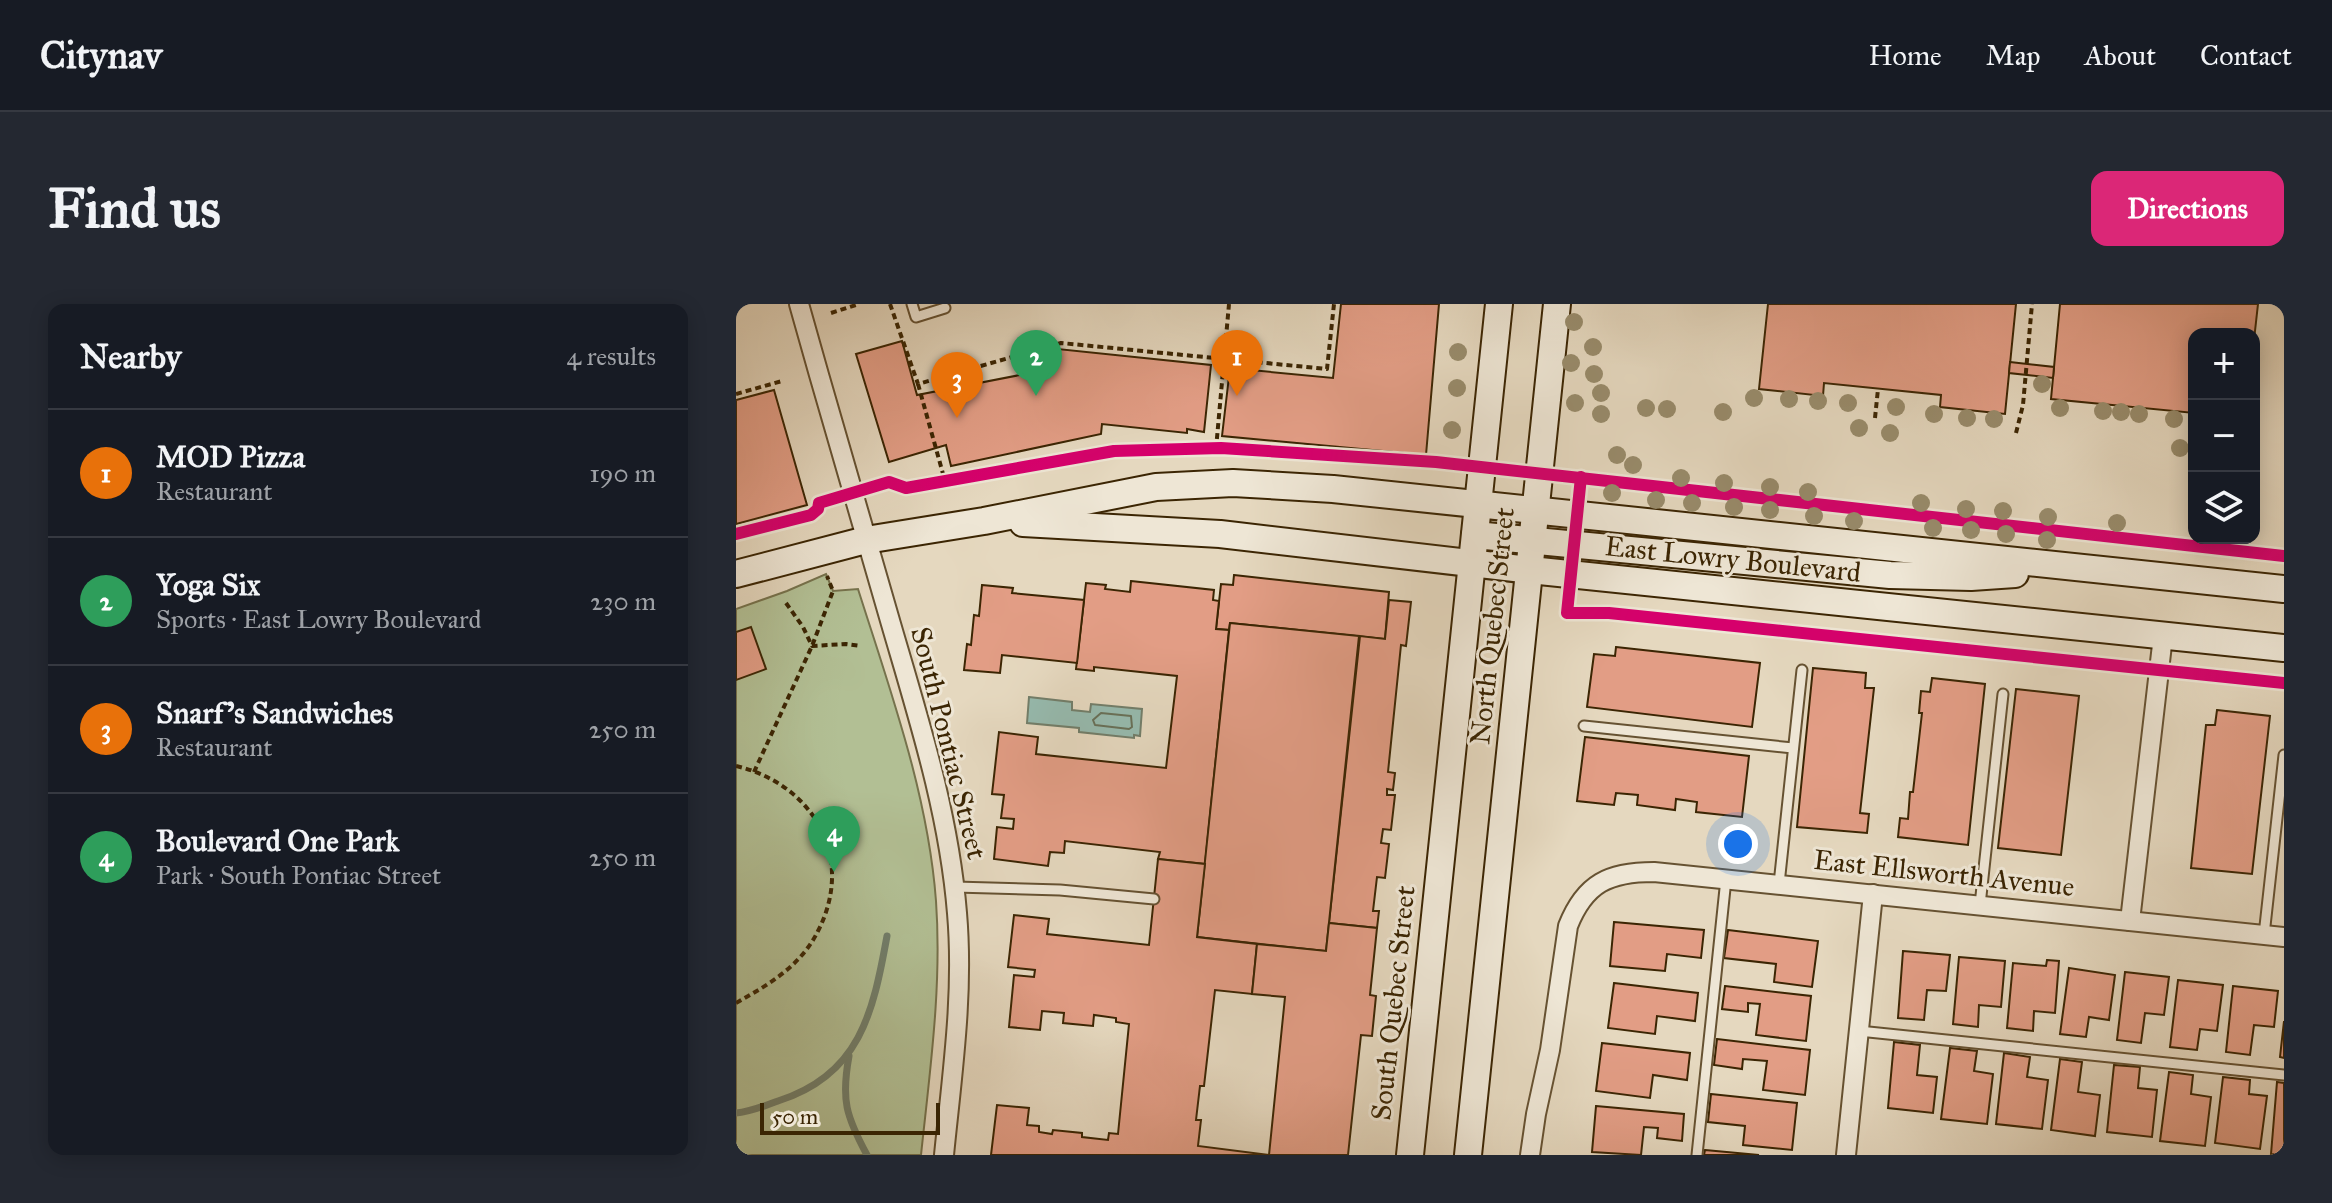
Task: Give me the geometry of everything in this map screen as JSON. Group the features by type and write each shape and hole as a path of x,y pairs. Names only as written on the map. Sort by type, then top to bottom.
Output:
{"main road":[{"name":"North Quebec Street","path":"1441,857 1499,304"},
{"name":"North Quebec Street","path":"1468,1155 1557,304"},
{"name":"East Lowry Boulevard","path":"736,574 866,540 984,521 1156,487 1192,484 1322,488 2284,589"},
{"name":"East Lowry Boulevard","path":"984,521 1220,534 1530,570 2284,648"},
{"path":"1475,535 1890,575 1971,577 2098,570"},
{"name":"South Quebec Street","path":"1410,1155 1441,857"}],"street":[{"name":"South Pontiac Street","path":"799,304 925,740 948,839 960,950 944,1155"},
{"path":"2130,921 2163,636"},
{"name":"East Ellsworth Avenue","path":"1530,1155 1552,1038 1568,926 1585,893 1618,874 1635,872 1779,884 2284,937"},
{"path":"1847,1155 1873,894"}],"lane":[{"path":"912,304 916,317 945,308"},
{"path":"1779,884 1802,670"},
{"path":"1980,905 2003,694"},
{"path":"1584,726 1793,748"},
{"path":"2264,935 2282,799 2284,755"},
{"path":"1697,1155 1726,879"},
{"path":"955,887 1060,890 1154,899"},
{"path":"1859,1031 2284,1075"}],"path":[{"path":"831,313 859,304"},
{"path":"890,304 918,384 939,482 960,478"},
{"path":"1216,449 1229,304"},
{"path":"918,384 1061,343 1327,369 1334,304"},
{"path":"2016,433 2023,405 2032,304"},
{"path":"736,394 782,381"},
{"path":"1875,418 1878,389"},
{"path":"1201,449 1236,449"},
{"path":"754,772 812,646 833,591 826,574"},
{"path":"786,603 812,646"},
{"path":"812,646 861,646"},
{"path":"736,766 785,785 809,807 826,838 832,870 829,900 818,932 797,960 773,982 736,1003"}],"green space":[{"path":"826,574 833,591 858,589 906,743 932,861 937,965 921,1155 736,1155 736,609"}],"water":[{"path":"1029,697 1072,702 1072,710 1090,712 1091,704 1142,709 1140,736 1079,732 1079,728 1027,723"}],"building":[{"path":"1341,304 1439,304 1426,455 1222,436 1230,368 1333,378"},
{"path":"1768,304 2016,304 2005,414 1940,407 1941,395 1824,383 1823,396 1759,389"},
{"path":"2060,304 2258,304 2255,328 2188,328 2188,412 2051,399"},
{"path":"902,341 917,395 1056,368 1058,349 1211,365 1204,432 1102,424 1101,434 951,466 946,445 889,462 856,354"},
{"path":"2010,362 2054,367 2053,378 2009,373"},
{"path":"774,390 807,505 736,524 736,400"},
{"path":"1234,575 1389,592 1385,639 1230,623 1229,630 1216,629 1221,584 1233,585"},
{"path":"1131,581 1214,590 1213,600 1219,601 1216,629 1229,630 1205,864 1158,859 1160,852 1065,841 1064,853 1050,852 1048,866 994,859 997,827 1013,829 1014,819 1001,818 1004,795 992,794 999,732 1038,737 1036,754 1166,768 1177,676 1094,667 1094,671 1076,669 1086,583 1130,592"},
{"path":"982,585 1013,588 1012,593 1084,600 1077,663 1002,655 1000,673 964,670 967,644 971,645 974,615 979,616"},
{"path":"1389,600 1411,602 1406,646 1401,645 1388,772 1395,773 1393,790 1387,789 1387,795 1395,795 1391,830 1383,829 1381,843 1389,844 1385,878 1377,877 1373,911 1379,911 1377,928 1329,923 1360,636 1385,639"},
{"path":"1230,623 1359,636 1326,951 1197,937"},
{"path":"751,627 766,669 736,680 736,632"},
{"path":"1616,647 1760,663 1752,727 1587,707 1594,654 1615,656"},
{"path":"1813,668 1866,673 1865,688 1874,688 1860,813 1869,814 1867,833 1797,827"},
{"path":"1932,678 1985,684 1968,845 1898,837 1900,818 1908,819 1910,792 1913,792 1922,713 1919,713 1921,691 1930,692"},
{"path":"2016,689 2079,696 2061,855 1998,848"},
{"path":"2217,710 2270,716 2252,874 2191,868 2206,725 2215,725"},
{"path":"1585,737 1749,756 1742,817 1696,812 1697,802 1676,799 1675,810 1637,805 1638,795 1616,793 1614,805 1577,801"},
{"path":"1158,859 1205,864 1197,937 1257,944 1252,994 1215,990 1204,1086 1200,1086 1196,1120 1201,1120 1198,1146 1269,1155 991,1155 997,1105 1029,1108 1027,1125 1039,1126 1039,1132 1082,1133 1082,1137 1108,1140 1109,1133 1118,1134 1129,1024 1116,1022 1116,1018 1094,1015 1093,1026 1063,1023 1064,1013 1042,1011 1040,1030 1009,1027 1014,975 1034,977 1035,970 1008,967 1014,915 1049,919 1047,934 1149,945"},
{"path":"1614,922 1704,930 1701,958 1667,954 1665,971 1610,966"},
{"path":"1329,923 1377,928 1370,995 1376,996 1372,1036 1361,1035 1348,1155 1269,1155 1285,997 1252,994 1257,944 1326,951"},
{"path":"1728,930 1818,941 1812,987 1774,982 1776,964 1724,958"},
{"path":"1903,951 1950,955 1946,991 1927,990 1924,1020 1898,1018"},
{"path":"1959,957 2005,961 2001,1007 1979,1005 1978,1027 1953,1024"},
{"path":"2047,960 2059,961 2055,1013 2034,1011 2033,1031 2007,1028 2013,963 2046,966"},
{"path":"2069,968 2115,975 2109,1020 2089,1017 2086,1037 2060,1034"},
{"path":"2125,972 2169,977 2164,1015 2145,1013 2141,1043 2117,1040"},
{"path":"2178,980 2223,985 2217,1031 2200,1029 2197,1050 2170,1047"},
{"path":"1614,983 1698,993 1695,1021 1657,1016 1655,1034 1608,1028"},
{"path":"1725,986 1811,996 1806,1041 1756,1035 1760,1004 1748,1003 1748,1012 1722,1009"},
{"path":"2233,986 2278,991 2274,1027 2254,1025 2250,1055 2226,1052"},
{"path":"2284,1021 2284,1058 2280,1057"},
{"path":"1717,1039 1810,1050 1805,1095 1763,1090 1767,1061 1743,1059 1742,1069 1714,1065"},
{"path":"1894,1042 1920,1045 1917,1075 1937,1077 1933,1113 1888,1108"},
{"path":"1602,1043 1690,1053 1687,1080 1653,1075 1650,1098 1596,1091"},
{"path":"1950,1048 1977,1051 1974,1071 1993,1074 1987,1124 1941,1119"},
{"path":"2004,1053 2030,1057 2027,1077 2048,1080 2042,1129 1996,1124"},
{"path":"2060,1059 2082,1062 2078,1092 2100,1095 2095,1136 2051,1130"},
{"path":"2114,1065 2140,1067 2138,1088 2157,1090 2152,1137 2107,1132"},
{"path":"2169,1072 2193,1075 2191,1094 2211,1097 2205,1146 2160,1141"},
{"path":"2223,1077 2250,1080 2249,1094 2267,1096 2260,1149 2215,1143"},
{"path":"2277,1082 2284,1083 2284,1155 2271,1154"},
{"path":"1711,1094 1797,1103 1792,1150 1743,1145 1745,1126 1708,1122"},
{"path":"1596,1106 1684,1114 1682,1141 1657,1138 1658,1128 1644,1127 1641,1155 1592,1152"},
{"path":"1705,1150 1759,1155 1704,1155"}],"waterway":[{"path":"736,1113 806,1090 845,1058 868,1015 887,936"},
{"path":"849,1056 845,1085 847,1107 867,1155"}],"cycle path":[{"path":"736,534 811,515 818,509 819,503 889,482 906,488 1114,451 1221,448 1436,462 2284,556"},
{"path":"1581,477 1567,613 1609,613 2284,683"}],"place":[{"name":"Yoga Six","path":"1036,396"},
{"name":"MOD Pizza","path":"1237,396"},
{"name":"Snarf's Sandwiches","path":"957,418"},
{"name":"Boulevard One Park","path":"834,872"}]}
